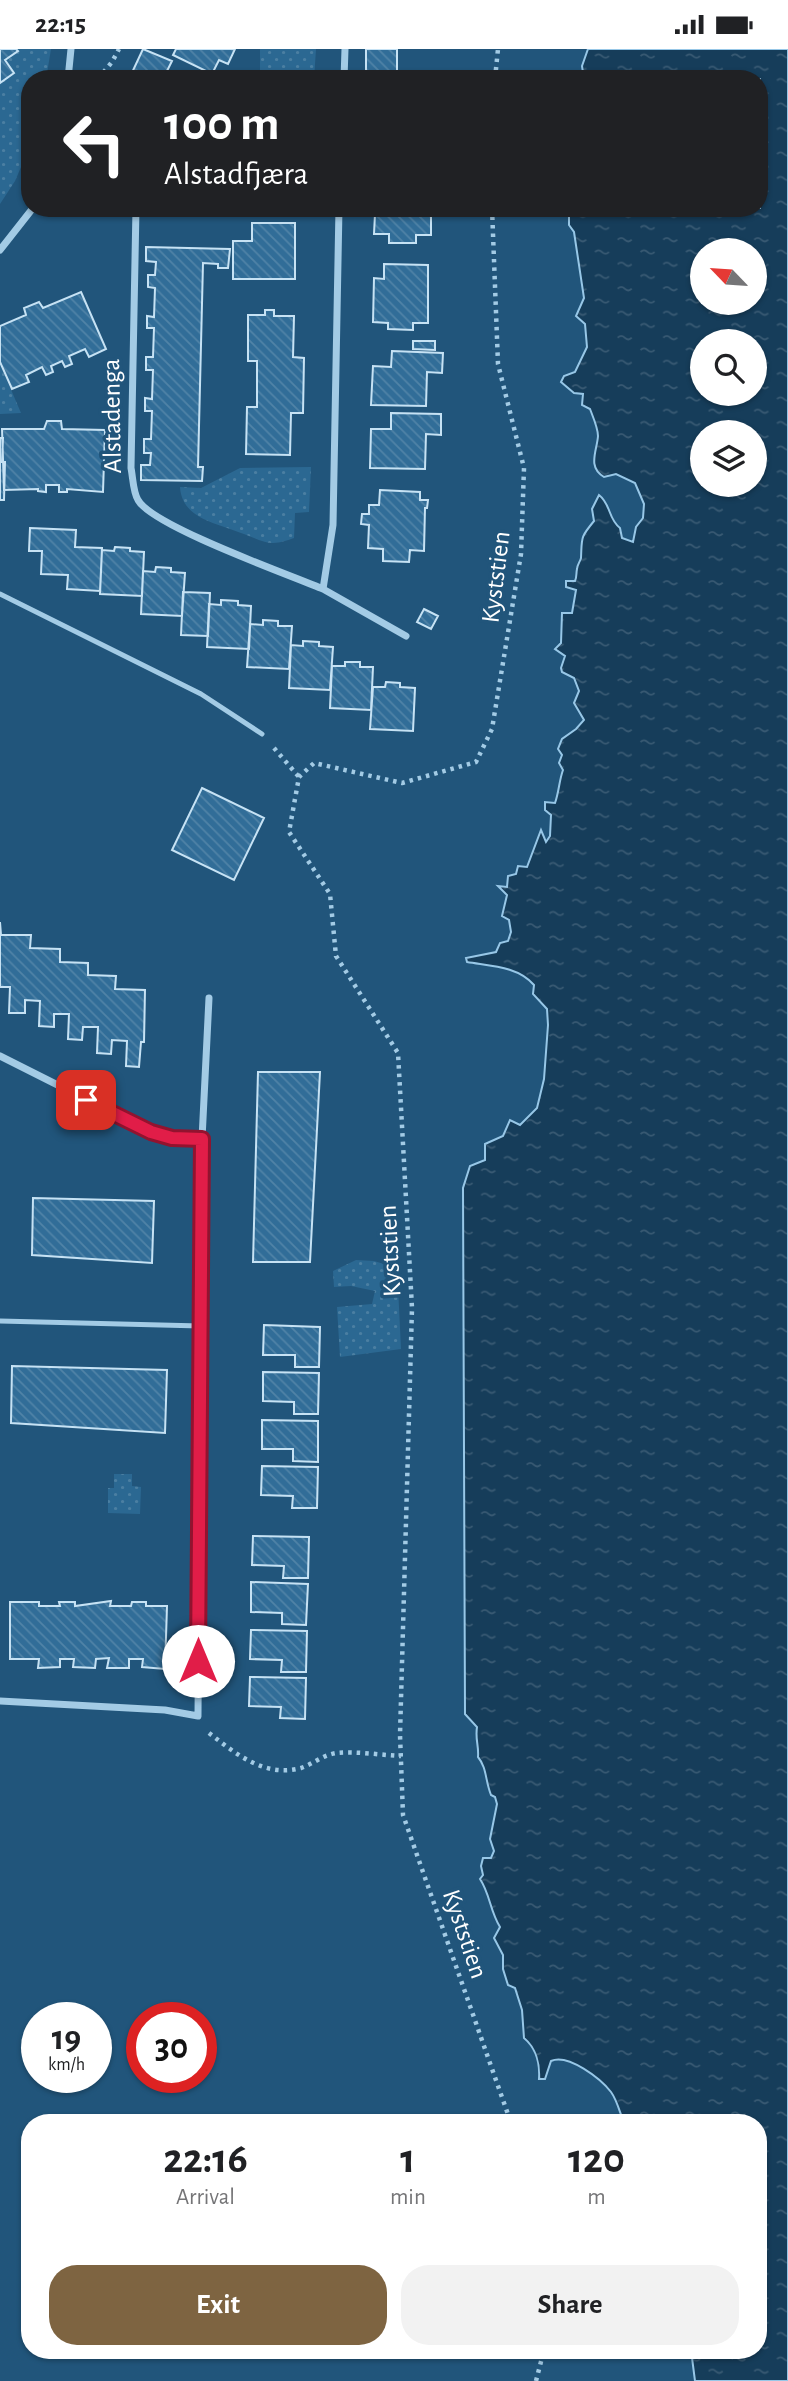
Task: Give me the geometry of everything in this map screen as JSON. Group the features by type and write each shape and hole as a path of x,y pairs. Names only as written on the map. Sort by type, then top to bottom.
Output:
{"street":[{"path":"69,70 71,49"},
{"path":"344,70 345,49"},
{"path":"0,250 26,217"},
{"name":"Alstadenga","path":"136,217 131,468 138,501 166,522 217,547 323,589 406,636"},
{"path":"323,589 332,525 339,217"},
{"path":"0,1701 165,1710 198,1716 202,1139 209,998"},
{"path":"0,1056 151,1132 172,1138 202,1139"}],"lane":[{"path":"0,594 201,694 262,734"},
{"path":"0,1321 201,1326"}],"path":[{"path":"105,70 119,49"},
{"path":"496,70 498,49"},
{"name":"Kyststien","path":"492,217 498,364 524,468 522,554 492,729 476,762 402,783 314,763 299,777 289,832 330,894 336,956 398,1053 412,1308 401,1756 403,1815 508,2114"},
{"path":"262,734 299,777"},
{"path":"198,1716 207,1732 235,1753 258,1766 276,1770 301,1768 337,1753 401,1756"},
{"path":"537,2381 542,2359"}],"shaded area":[{"path":"0,49 51,49 48,70 21,70 21,167 0,204"},
{"path":"260,49 316,49 315,70 260,70"},
{"path":"0,364 21,413 0,414"},
{"path":"311,467 309,512 295,513 294,538 278,543 261,541 202,518 187,506 182,498 180,487 201,488 240,468"},
{"path":"356,1260 374,1261 394,1267 398,1287 401,1349 340,1357 337,1307 372,1304 375,1291 351,1286 334,1287 333,1271"},
{"path":"114,1474 132,1474 132,1486 141,1487 140,1514 108,1513 108,1488 114,1488"}],"water":[{"path":"588,49 788,49 788,2381 695,2381 692,2359 767,2359 767,2114 621,2114 611,2092 592,2074 575,2064 551,2061 545,2079 539,2079 536,2057 524,2038 522,2010 515,1988 508,1985 503,1969 503,1955 494,1938 500,1927 480,1879 483,1875 483,1858 491,1858 494,1851 490,1839 497,1804 495,1797 491,1795 483,1765 478,1757 477,1727 465,1714 463,1188 470,1166 485,1160 485,1144 503,1136 510,1120 520,1125 537,1108 544,1079 548,1025 547,1009 533,994 534,985 527,979 512,970 467,962 466,958 496,952 500,943 508,941 511,932 509,920 502,916 507,895 498,886 507,887 508,876 516,874 518,866 527,867 541,830 546,842 550,836 551,815 545,810 545,802 555,803 557,795 563,770 559,763 562,755 558,749 562,739 584,720 574,703 579,691 574,678 562,672 565,656 555,649 561,643 562,613 572,613 576,590 566,587 566,581 576,579 583,538 594,521 592,509 599,495 620,528 622,538 633,542 636,527 643,518 644,504 635,483 616,474 604,477 599,473 594,464 598,433 590,409 582,405 583,394 574,393 561,382 564,376 575,372 587,347 585,324 576,316 584,298 574,232 569,225 569,217 768,217 768,70 583,70 582,66"}],"building":[{"path":"0,49 18,51 5,60 14,73 0,83"},
{"path":"143,49 172,61 168,70 133,70"},
{"path":"176,49 235,49 228,64 219,60 214,70 204,70 173,55"},
{"path":"366,49 397,49 397,70 366,70"},
{"path":"375,217 431,217 431,235 416,235 416,243 389,243 389,234 374,234"},
{"path":"252,223 295,223 295,279 233,279 233,241 252,241"},
{"path":"146,247 230,249 228,268 203,263 198,467 203,467 202,481 141,480 141,465 150,465 151,453 144,453 144,439 151,439 152,411 145,411 145,398 152,399 153,370 146,370 146,357 153,357 154,328 147,328 147,316 154,317 155,288 148,287 148,275 155,275 156,262 146,261"},
{"path":"384,264 428,265 428,323 413,323 413,330 388,329 388,323 373,322 374,278 384,279"},
{"path":"81,292 106,349 89,357 85,349 69,356 72,364 65,367 62,361 51,366 53,372 46,375 42,367 26,375 29,382 12,389 0,362 0,326 26,315 24,308 39,302 43,308"},
{"path":"265,310 274,310 274,316 294,316 293,357 304,358 303,413 291,413 290,455 246,454 247,407 257,407 257,361 248,361 248,315 265,315"},
{"path":"413,341 435,341 435,350 413,349"},
{"path":"392,351 443,353 442,373 427,372 426,406 371,405 373,366 391,367"},
{"path":"391,413 441,414 441,435 426,434 425,469 370,468 371,429 391,429"},
{"path":"47,421 61,421 62,429 105,430 103,492 67,489 67,492 59,492 59,485 46,485 46,492 38,489 4,490 2,429 44,429"},
{"path":"0,438 3,438 2,462 5,462 4,500 0,500"},
{"path":"380,490 420,492 420,500 428,500 425,508 424,551 410,550 409,562 383,561 383,549 368,548 369,525 361,524 362,514 369,514 369,505 379,505"},
{"path":"30,528 76,530 75,547 102,548 100,591 67,589 68,575 41,574 42,551 29,551"},
{"path":"115,547 144,552 142,596 100,594 102,550 114,551"},
{"path":"156,567 185,573 182,616 141,614 143,571 155,572"},
{"path":"183,592 210,593 208,636 181,635"},
{"path":"221,600 238,601 238,605 251,606 249,649 207,647 209,604 221,605"},
{"path":"424,609 438,616 431,629 417,622"},
{"path":"263,620 278,621 278,626 292,626 289,669 247,667 250,624 263,625"},
{"path":"303,641 319,642 319,646 333,647 330,690 289,688 291,645 303,646"},
{"path":"345,662 360,662 360,667 373,667 371,710 330,708 332,666 345,666"},
{"path":"386,682 415,688 413,731 370,729 373,687 385,687"},
{"path":"202,788 264,818 234,880 172,850"},
{"path":"0,922 1,935 31,935 30,948 60,949 60,962 88,963 88,975 116,976 115,989 145,990 144,1042 141,1042 139,1067 126,1066 127,1041 112,1040 111,1054 97,1053 98,1027 83,1027 82,1040 68,1039 69,1014 54,1014 54,1027 39,1026 40,1001 25,1000 25,1013 9,1013 10,987 0,987"},
{"path":"258,1072 320,1072 310,1262 253,1262"},
{"path":"33,1198 154,1201 152,1263 32,1255"},
{"path":"264,1325 320,1327 319,1367 295,1367 295,1355 263,1355"},
{"path":"12,1366 167,1370 165,1433 11,1423"},
{"path":"263,1372 319,1373 318,1414 294,1414 294,1402 263,1401"},
{"path":"262,1420 318,1421 318,1462 293,1461 293,1449 262,1449"},
{"path":"262,1466 318,1467 317,1508 292,1508 293,1496 261,1495"},
{"path":"253,1536 309,1537 308,1578 283,1578 284,1566 252,1565"},
{"path":"251,1582 308,1584 306,1625 282,1624 282,1613 251,1612"},
{"path":"111,1601 110,1606 131,1606 132,1602 146,1602 146,1606 167,1606 165,1669 142,1667 143,1659 129,1659 129,1668 107,1668 109,1658 96,1659 95,1668 73,1667 74,1659 60,1659 60,1667 38,1668 39,1659 10,1659 10,1602 39,1602 39,1606 60,1606 59,1602 75,1602 75,1606"},
{"path":"251,1630 307,1631 306,1672 281,1672 282,1660 250,1659"},
{"path":"250,1677 306,1678 305,1719 280,1718 281,1707 249,1706"}],"route":[{"path":"86,1100 151,1132 172,1138 202,1139 198,1661"}]}
